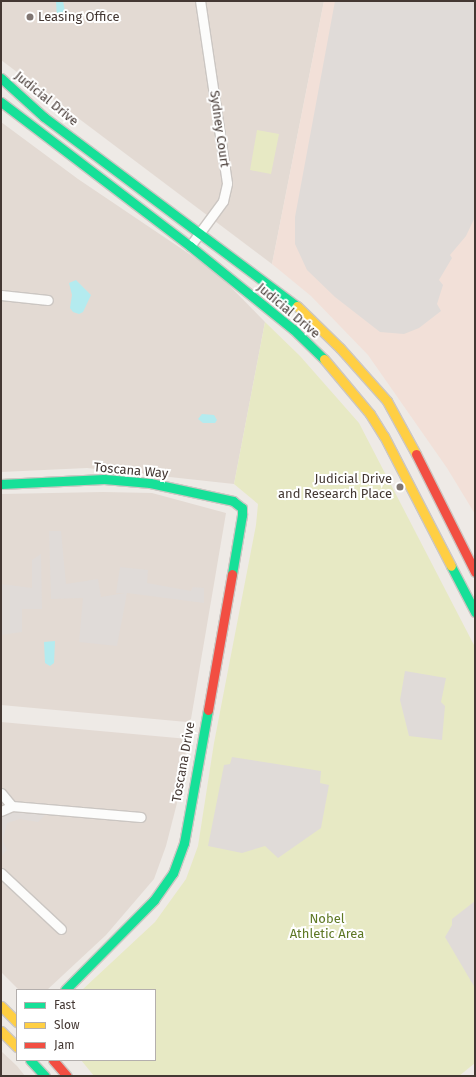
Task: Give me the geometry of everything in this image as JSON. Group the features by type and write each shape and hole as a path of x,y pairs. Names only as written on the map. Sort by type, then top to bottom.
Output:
{"street":[{"name":"Sydney Court","path":"190,246 223,201 227,183 200,1"},
{"name":"Judicial Drive","path":"1,78 44,116 306,313 387,401 437,491 475,572"},
{"name":"Judicial Drive","path":"1,102 190,246 293,329 329,364 370,414 475,612"},
{"path":"1,295 48,300"},
{"name":"Toscana Way","path":"1,484 104,479 150,483 233,501"},
{"name":"Toscana Drive","path":"66,989 154,900 173,873 184,843 242,515 242,508 233,501"},
{"path":"1,793 12,806"},
{"path":"1,811 12,806 141,817"},
{"path":"1,873 61,929"},
{"path":"1,1006 16,1021"},
{"path":"1,1032 16,1046"},
{"path":"31,1061 45,1076"},
{"path":"54,1061 67,1076"}],"shaded area":[{"path":"1,1 324,1 272,264 1,60"},
{"path":"324,1 475,1 475,514 447,468 368,355 311,296 272,264"},
{"path":"335,1 475,1 475,217 466,236 450,255 452,258 439,280 443,285 437,304 441,311 419,328 404,334 380,332 335,297 307,270 295,244 295,217"},
{"path":"1,122 78,179 216,272 265,322 234,484 87,468 1,472"},
{"path":"103,492 152,493 226,513 191,719 187,722 1,705 1,494"},
{"path":"49,531 61,531 66,584 98,579 101,597 125,593 116,593 120,567 148,570 147,583 191,591 193,587 204,588 204,603 127,593 117,646 79,642 83,598 51,599"},
{"path":"41,554 42,609 22,609 22,632 1,635 1,584 32,588 32,560"},
{"path":"405,671 446,678 441,702 445,706 442,740 409,736 400,700"},
{"path":"1,722 188,739 177,803 166,846 154,879 106,935 48,989 18,989 1,972"},
{"path":"232,757 321,771 320,783 329,785 321,828 278,858 265,846 242,853 208,846 224,765 230,764"},
{"path":"12,810 47,813 38,822 20,819 7,823 3,841 7,850 1,857 1,818"},
{"path":"475,901 475,988 445,937 452,925 452,919"},
{"path":"1,1051 17,1066 25,1076 1,1076"}],"green space":[{"path":"257,130 279,134 271,174 250,170"},
{"name":"Nobel Athletic Area","path":"265,322 300,356 359,423 475,647 475,1063 459,1076 94,1076 82,1061 156,1061 156,989 83,989 155,922 186,879 198,846 214,743 256,525 258,504 234,484"}],"water":[{"path":"56,1 63,1 66,17 57,18"},
{"path":"76,280 91,295 83,312 79,314 73,312 70,308 72,295 69,283"},
{"path":"202,414 214,415 217,420 215,423 203,423 198,419"},
{"path":"55,641 54,663 50,666 45,663 44,642"}],"traffic: fast":[{"path":"1,78 44,117 297,306"},
{"path":"1,102 190,246 293,329 324,359"},
{"path":"1,484 104,479 150,483 233,501 242,508 242,515 232,574"},
{"path":"451,566 475,612"},
{"path":"66,989 154,900 173,873 184,843 208,710"},
{"path":"31,1061 45,1076"}],"traffic: slow":[{"path":"297,306 340,348 387,401 416,454"},
{"path":"324,359 370,414 384,436 451,566"},
{"path":"1,1006 16,1021"},
{"path":"1,1031 16,1046"}],"traffic: jam":[{"path":"416,454 475,572"},
{"path":"208,710 232,574"},
{"path":"54,1061 67,1076"}],"place":[{"name":"Leasing Office","path":"30,17"},
{"name":"Judicial Drive and Research Place","path":"400,487"}]}
